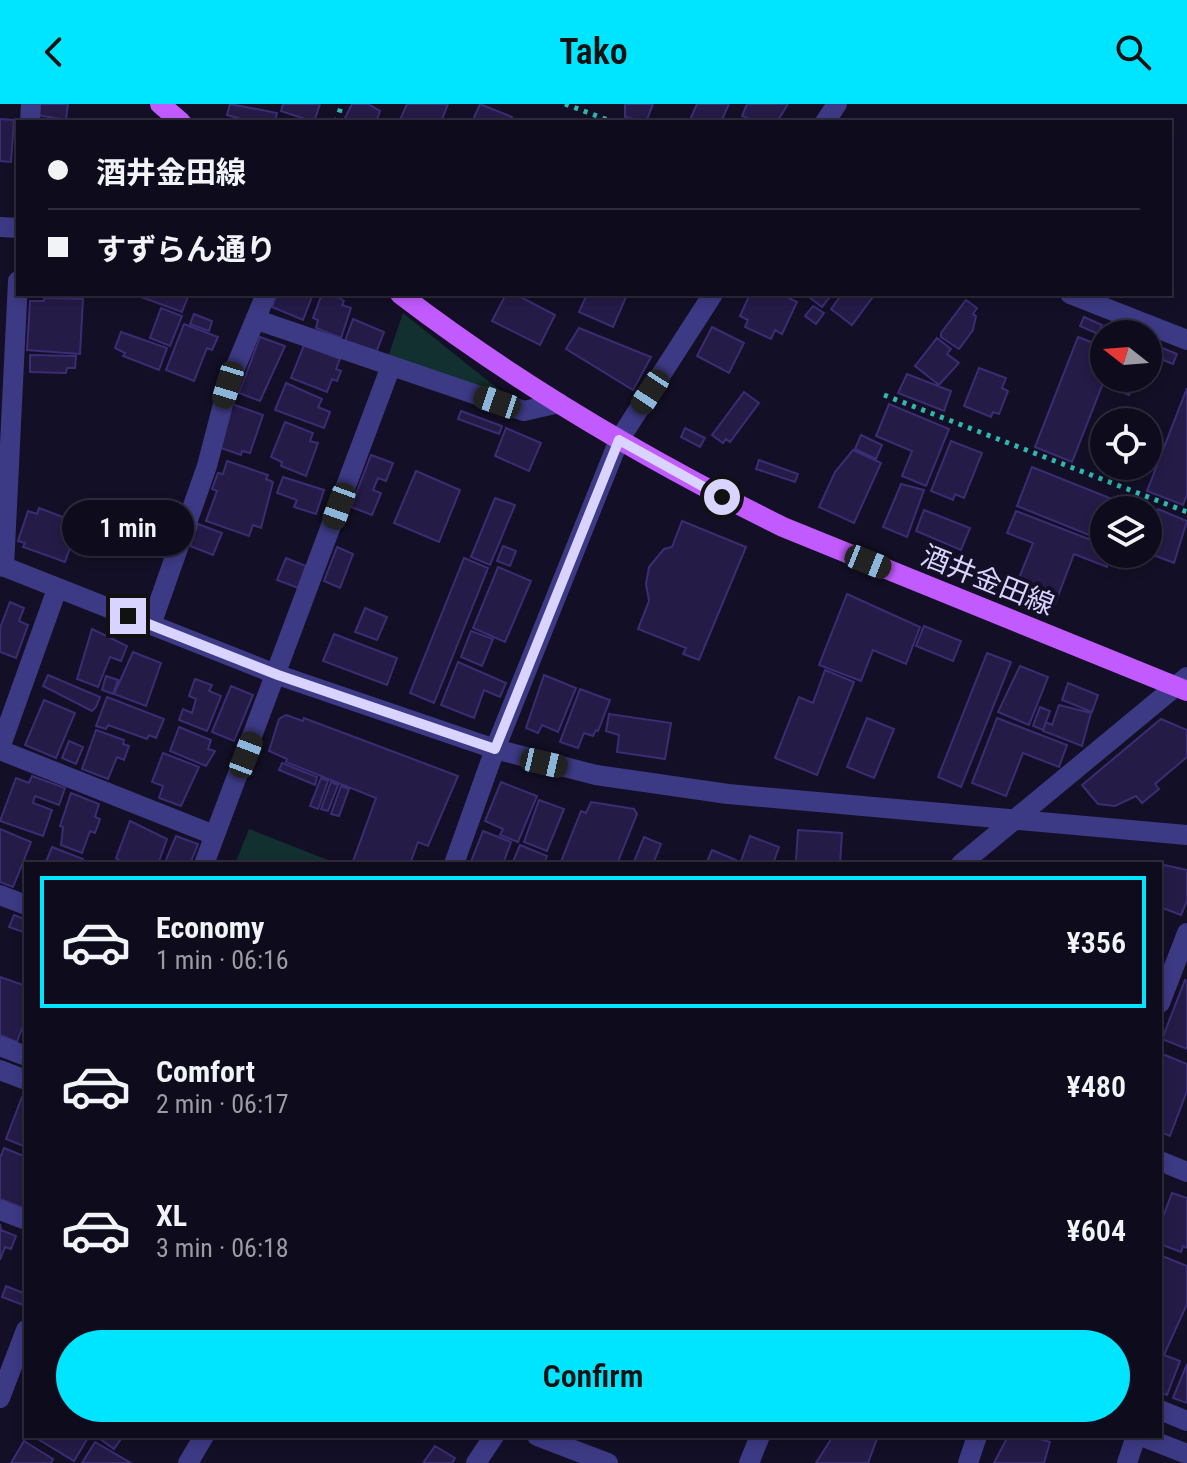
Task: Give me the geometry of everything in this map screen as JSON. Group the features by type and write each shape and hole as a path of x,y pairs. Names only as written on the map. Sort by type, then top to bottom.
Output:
{"main road":[{"path":"160,104 179,120"},
{"name":"酒井金田線","path":"403,296 559,403 619,440 783,527 1183,685"}],"street":[{"path":"17,296 2,566 278,675 495,749 596,775 661,785 1012,821 1187,835"},
{"path":"151,625 207,466 228,385 265,296"},
{"path":"455,862 495,749 619,440 712,296"},
{"path":"1075,296 1187,340"},
{"path":"257,320 524,411 559,403"},
{"path":"205,862 278,675 391,366"},
{"path":"57,589 0,749 214,835"},
{"path":"963,862 1183,685"},
{"path":"0,895 24,904"},
{"path":"1162,998 1187,933"},
{"path":"0,1046 24,1055"},
{"path":"0,1070 24,1079"},
{"path":"1162,1162 1187,1172"},
{"path":"0,1210 24,1219"},
{"path":"0,1398 8,1351 24,1332"},
{"path":"1162,1411 1187,1421"},
{"path":"188,1463 203,1438"},
{"path":"476,1463 493,1438"},
{"path":"542,1438 608,1463"},
{"path":"749,1463 759,1438"},
{"path":"968,1463 976,1438"},
{"path":"1127,1463 1138,1438"},
{"path":"1144,1438 1187,1454"}],"path":[{"path":"565,104 608,120"},
{"path":"884,395 1187,512"}],"green space":[{"path":"403,313 502,392 502,397 388,357"},
{"path":"249,829 333,862 236,862"}],"building":[{"path":"39,104 68,104 66,120 37,115"},
{"path":"230,104 277,113 275,120 245,120 227,115"},
{"path":"283,104 320,104 315,120 281,111"},
{"path":"352,104 368,104 380,111 377,120 344,120"},
{"path":"407,104 448,104 442,120 400,120"},
{"path":"480,104 512,117 511,120 473,120"},
{"path":"625,104 653,104 647,120 625,117"},
{"path":"697,104 729,104 722,120 690,120"},
{"path":"747,104 788,104 778,120 752,120 742,116"},
{"path":"0,119 14,120 11,162 0,161"},
{"path":"138,296 188,296 182,312"},
{"path":"276,296 312,296 303,320 272,307"},
{"path":"321,296 337,296 344,301 342,305 351,308 341,338 316,328 318,320 313,318"},
{"path":"505,296 519,296 555,315 540,345 492,321"},
{"path":"586,296 627,296 613,327 579,312"},
{"path":"749,296 785,296 797,302 782,334 775,330 771,339 745,327 748,320 740,316"},
{"path":"810,296 830,296 822,307"},
{"path":"841,296 874,296 852,325 831,309"},
{"path":"44,298 83,299 80,354 27,350 30,301 44,301"},
{"path":"966,300 977,308 973,314 976,316 973,330 959,349 941,337 941,333"},
{"path":"813,306 824,313 816,324 805,316"},
{"path":"161,308 182,316 170,346 150,338"},
{"path":"194,314 212,321 209,331 190,324"},
{"path":"1084,317 1091,320 1090,330 1080,326"},
{"path":"353,319 384,332 374,358 345,341"},
{"path":"184,324 218,337 212,350 207,348 194,381 166,370"},
{"path":"712,327 744,343 729,373 697,356"},
{"path":"579,328 651,357 633,390 566,349"},
{"path":"121,332 167,348 159,370 123,356 125,353 115,348"},
{"path":"260,337 285,346 260,401 239,393"},
{"path":"1078,337 1090,342 1090,392 1100,392 1093,408 1090,408 1090,416 1072,462 1035,447"},
{"path":"937,338 951,349 947,354 959,363 939,385 915,366"},
{"path":"304,345 340,359 336,369 341,371 337,381 332,379 327,392 291,378"},
{"path":"1162,348 1177,354 1173,364 1162,360"},
{"path":"30,355 76,356 75,368 67,368 66,373 30,372"},
{"path":"979,368 1006,378 1002,388 1008,391 999,414 993,412 991,417 964,406"},
{"path":"907,374 951,391 944,411 898,393"},
{"path":"286,383 322,399 318,407 330,412 324,428 275,410"},
{"path":"1187,388 1187,494 1183,505 1147,491 1151,480 1162,480 1162,452"},
{"path":"744,392 759,403 730,442 726,439 723,443 712,435"},
{"path":"232,404 263,415 250,453 242,451 241,455 218,447"},
{"path":"889,404 949,429 926,486 902,476 912,451 876,436"},
{"path":"461,411 502,426 499,434 458,419"},
{"path":"285,422 313,433 310,441 318,443 306,476 281,466 282,462 271,457"},
{"path":"506,428 541,443 529,471 495,456"},
{"path":"685,428 705,438 700,447 681,437"},
{"path":"861,435 882,445 876,459 855,449"},
{"path":"951,441 982,453 964,498 955,494 953,500 931,491"},
{"path":"853,450 881,463 854,523 819,507 835,472"},
{"path":"371,455 393,463 386,481 378,478 373,490 381,493 372,515 351,507"},
{"path":"759,460 798,474 795,482 756,469"},
{"path":"227,461 268,475 266,479 273,482 261,528 253,525 249,536 206,521 217,491 212,489 218,473 223,474"},
{"path":"1032,467 1104,496 1090,496 1090,535 1017,506"},
{"path":"416,471 460,490 439,542 394,523"},
{"path":"283,477 324,490 316,514 294,507 297,500 277,493"},
{"path":"901,484 924,490 907,537 883,527"},
{"path":"495,498 515,505 490,565 471,557"},
{"path":"39,508 79,523 65,562 23,547 25,543 18,541 28,511 37,514"},
{"path":"924,510 970,528 961,550 916,531"},
{"path":"1016,511 1090,540 1090,560 1074,554 1055,604 1015,588 1033,543 1007,533"},
{"path":"1162,511 1187,521 1174,563 1162,558"},
{"path":"682,521 746,547 699,660 683,654 686,648 638,629 649,601 646,584 649,567 664,549 672,547"},
{"path":"198,524 222,533 213,555 190,546"},
{"path":"503,546 516,551 510,566 497,561"},
{"path":"337,547 353,554 340,588 324,581"},
{"path":"286,558 306,566 298,588 277,580"},
{"path":"464,558 488,568 434,703 410,693"},
{"path":"498,567 531,581 505,642 473,628"},
{"path":"847,594 920,627 906,664 873,650 861,681 819,665"},
{"path":"10,602 24,608 19,621 28,625 16,658 0,652 0,628"},
{"path":"365,608 387,617 377,640 355,632"},
{"path":"924,626 961,641 953,661 916,646"},
{"path":"92,629 127,646 121,661 110,657 98,687 77,679"},
{"path":"471,631 493,639 482,666 461,657"},
{"path":"334,634 397,658 387,685 323,661"},
{"path":"133,652 161,663 146,706 114,694"},
{"path":"987,653 1011,662 961,787 938,777"},
{"path":"458,662 506,683 500,697 484,690 474,718 441,705"},
{"path":"1020,666 1048,677 1029,725 998,712"},
{"path":"825,670 854,682 817,775 775,758 799,697 813,703"},
{"path":"48,675 100,697 96,707 92,711 43,686"},
{"path":"544,675 576,688 558,732 542,725 538,733 526,728"},
{"path":"106,676 118,680 113,694 102,690"},
{"path":"195,679 212,685 209,691 221,696 207,731 179,720 183,709 192,713 196,699 189,696"},
{"path":"1068,683 1098,695 1092,712 1062,700"},
{"path":"231,686 253,695 234,741 212,732"},
{"path":"580,689 610,700 598,731 593,736 584,733 578,748 560,742"},
{"path":"107,697 164,719 156,738 149,735 147,739 108,725 106,729 96,726"},
{"path":"44,700 75,713 56,758 25,745"},
{"path":"1059,705 1091,713 1082,746 1043,731 1046,722 1052,725"},
{"path":"1040,707 1050,711 1043,730 1033,726"},
{"path":"609,714 671,723 665,759 617,752 619,735 606,731"},
{"path":"286,715 303,721 304,718 458,776 428,846 418,842 411,862 353,862 376,798 286,762 287,759 269,751 279,719"},
{"path":"867,718 894,729 874,778 847,767"},
{"path":"997,718 1067,745 1059,767 1023,753 1006,796 972,783"},
{"path":"1161,719 1187,730 1187,757 1155,784 1159,789 1142,803 1136,796 1115,806 1098,804 1082,785"},
{"path":"179,727 211,740 208,749 215,751 206,766 170,751"},
{"path":"96,730 124,740 123,744 129,746 124,760 117,757 108,779 82,769"},
{"path":"69,741 83,747 76,764 62,758"},
{"path":"163,753 199,767 181,806 159,798 163,786 152,782"},
{"path":"282,763 317,777 315,785 279,770"},
{"path":"32,776 65,788 59,805 35,796 33,803 52,810 43,836 0,821 16,778 29,783"},
{"path":"321,778 328,781 318,809 310,806"},
{"path":"331,782 338,785 328,811 321,809"},
{"path":"501,782 537,796 518,842 500,835 503,829 485,821"},
{"path":"341,786 349,789 339,816 331,814"},
{"path":"71,793 99,804 95,817 100,819 95,833 90,831 82,853 61,845 63,827 60,826"},
{"path":"539,800 564,809 547,851 524,842"},
{"path":"591,802 634,809 637,814 618,862 561,862 581,811 586,813"},
{"path":"130,821 167,839 159,862 122,862 116,858"},
{"path":"0,829 31,842 13,887 0,882"},
{"path":"798,830 842,833 840,862 796,861"},
{"path":"483,831 511,842 504,862 471,862"},
{"path":"176,836 198,844 191,862 165,862"},
{"path":"750,836 779,847 774,862 741,862"},
{"path":"644,837 661,844 654,862 634,862"},
{"path":"520,845 547,856 545,862 513,862"},
{"path":"52,847 83,859 82,862 46,862"},
{"path":"712,850 736,860 735,862 707,862"},
{"path":"1162,864 1187,870 1187,901 1181,915 1162,908"},
{"path":"14,915 24,919 24,932 9,927"},
{"path":"0,977 24,985 24,1023 17,1042 0,1035"},
{"path":"1187,981 1187,1049 1162,1039"},
{"path":"1162,1054 1187,1064 1187,1091 1170,1136 1162,1133"},
{"path":"22,1097 24,1146 6,1139"},
{"path":"4,1148 24,1156 24,1208 0,1199 0,1158"},
{"path":"1172,1193 1187,1198 1187,1248 1183,1246 1181,1252 1162,1245 1162,1220"},
{"path":"0,1224 1,1230 16,1236 11,1249 5,1247 0,1260"},
{"path":"1162,1256 1187,1266 1187,1304 1164,1355 1180,1361 1167,1395 1162,1393"},
{"path":"6,1286 24,1293 23,1305 2,1297"},
{"path":"1187,1364 1187,1403 1173,1398"},
{"path":"36,1438 88,1438 74,1461"},
{"path":"99,1438 122,1438 114,1449"},
{"path":"832,1438 877,1438 868,1463 816,1463"},
{"path":"1007,1438 1036,1438 1050,1442 1044,1463 994,1463"},
{"path":"24,1441 53,1459 51,1463 11,1463"},
{"path":"95,1442 131,1463 82,1463"},
{"path":"435,1446 455,1458 452,1463 423,1463"}],"route":[{"path":"128,616 278,675 495,749 619,440 722,497"}]}
